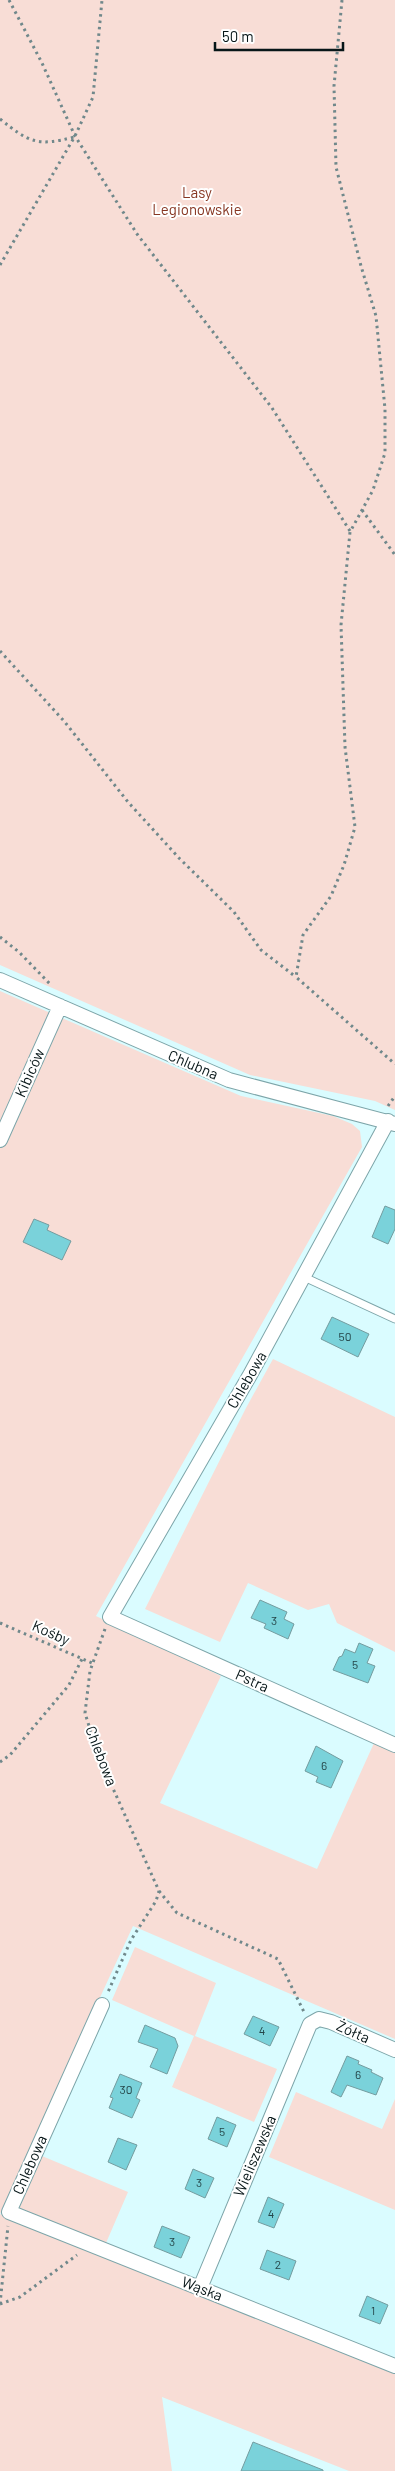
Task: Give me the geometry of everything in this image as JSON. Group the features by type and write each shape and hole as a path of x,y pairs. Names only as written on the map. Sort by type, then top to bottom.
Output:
{"street":[{"name":"Chlubna","path":"0,980 229,1080 391,1122"},
{"name":"Kibiców","path":"0,1140 60,1006"},
{"name":"Chlebowa","path":"110,1617 250,1375 391,1122"},
{"name":"Pstra","path":"110,1617 395,1745"},
{"name":"Chlebowa","path":"9,2212 102,2005"},
{"name":"Żółta","path":"310,2024 319,2019 331,2022 395,2050"},
{"name":"Wieliszewska","path":"200,2288 310,2024"},
{"name":"Wąska","path":"9,2212 86,2245 200,2288 395,2366"}],"lane":[{"path":"304,1277 395,1319"}],"path":[{"path":"9,0 42,63 75,136 137,234 272,408 350,532"},
{"path":"0,265 75,136 93,97 102,0"},
{"path":"296,977 303,935 331,896 344,865 355,827 345,746 341,625 350,532 373,490 385,453 385,409 376,316 361,266 336,167 334,86 342,0"},
{"path":"0,120 25,139 51,143 75,136"},
{"path":"362,510 395,555"},
{"path":"0,651 64,721 128,802 234,912 261,950 296,977 395,1064"},
{"path":"0,937 19,952 51,985"},
{"name":"Chlebowa","path":"110,1617 92,1663 85,1713 98,1755 159,1891 177,1913 278,1959 310,2024"},
{"name":"Kośby","path":"0,1623 92,1663"},
{"path":"0,1762 10,1755 69,1685 82,1659"},
{"path":"102,2005 131,1940 156,1900 159,1891"},
{"name":"Chlebowa","path":"0,2304 9,2212"},
{"path":"0,2304 20,2297 86,2245"}],"green space":[{"name":"Lasy Legionowskie","path":"0,0 395,0 395,1110 375,1101 250,1075 0,965"},
{"path":"0,991 241,1096 333,1116 352,1124 360,1131 362,1147 96,1616 221,1676 160,1803 317,1869 374,1743 395,1752 395,2039 133,1926 0,2214"},
{"path":"273,1359 395,1417 395,1652 337,1623 329,1604 308,1610 248,1583 220,1642 145,1609 246,1408"},
{"path":"135,1947 216,1983 195,2036 277,2069 254,2122 172,2087 194,2036 112,2000"},
{"path":"296,2092 382,2129 395,2099 395,2210 269,2157"},
{"path":"42,2156 128,2192 106,2243 18,2209"},
{"path":"0,2214 395,2372 395,2471 349,2471 162,2397 172,2471 0,2471"}],"building":[{"path":"385,1206 395,1210 395,1229 388,1244 372,1237"},
{"path":"34,1219 49,1225 47,1230 71,1241 62,1260 23,1242"},
{"path":"332,1317 369,1334 358,1357 321,1339"},
{"path":"260,1600 287,1612 284,1619 294,1624 288,1639 264,1628 266,1624 251,1618"},
{"path":"359,1643 373,1649 367,1663 375,1666 368,1683 333,1670 345,1649 355,1653"},
{"path":"316,1746 343,1761 331,1788 316,1782 318,1777 305,1771"},
{"path":"253,2016 279,2027 270,2046 244,2034"},
{"path":"145,2025 175,2038 178,2046 167,2074 150,2067 158,2049 138,2042"},
{"path":"347,2056 359,2061 358,2064 372,2070 371,2072 383,2078 376,2095 347,2085 341,2097 331,2092"},
{"path":"120,2074 142,2083 136,2098 140,2100 132,2118 109,2108 113,2098 110,2097"},
{"path":"217,2117 236,2125 227,2147 208,2139"},
{"path":"118,2138 137,2145 126,2170 108,2162"},
{"path":"193,2169 214,2178 205,2198 185,2189"},
{"path":"268,2197 284,2204 274,2228 258,2222"},
{"path":"162,2226 190,2237 181,2258 154,2247"},
{"path":"267,2250 296,2261 289,2280 260,2269"},
{"path":"367,2296 388,2305 380,2324 359,2316"},
{"path":"253,2442 323,2470 323,2471 241,2471"}]}
